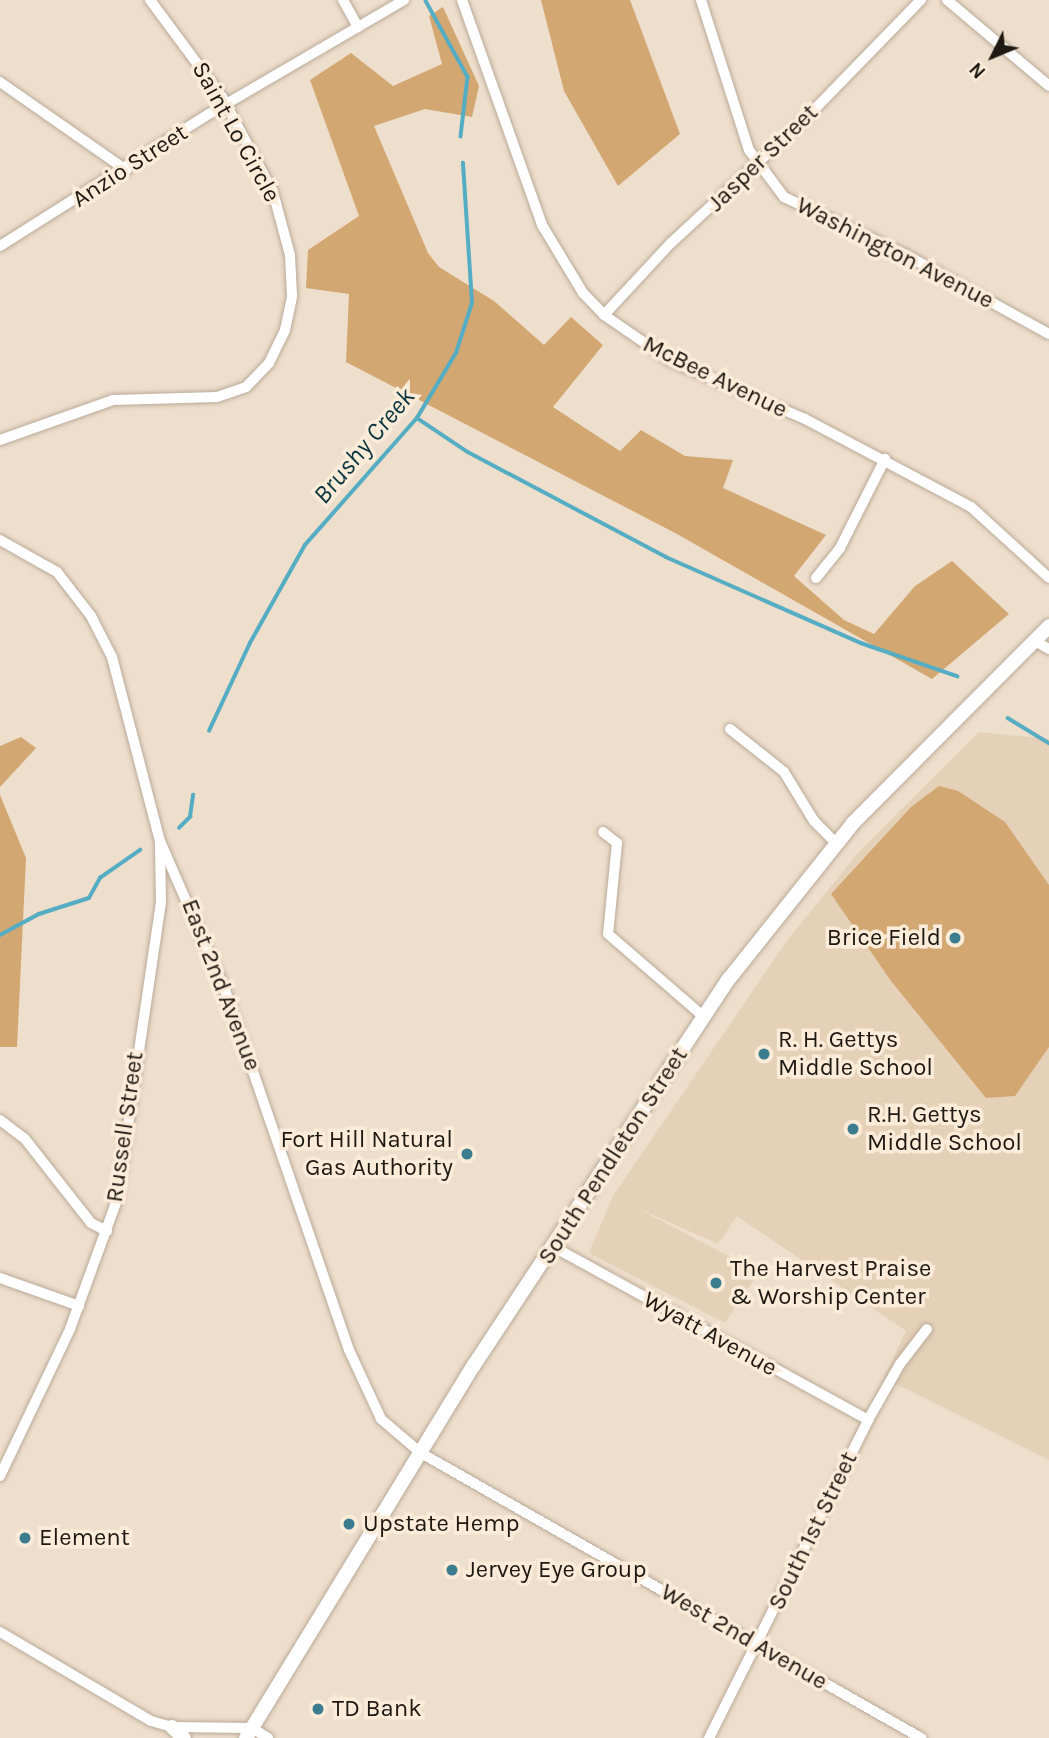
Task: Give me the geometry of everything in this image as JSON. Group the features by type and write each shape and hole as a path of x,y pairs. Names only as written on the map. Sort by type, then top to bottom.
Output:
{"main road":[{"name":"South Pendleton Street","path":"249,1733 552,1246 704,1017 794,892 836,843 1049,626"},
{"path":"172,1727 184,1738"}],"street":[{"name":"Saint Lo Circle","path":"0,440 113,400 217,397 246,387 269,363 285,330 292,296 286,226 273,192 226,105 194,54 150,0"},
{"path":"343,0 358,27"},
{"name":"Anzio Street","path":"0,246 126,170 226,105 404,0"},
{"name":"McBee Avenue","path":"462,0 542,225 583,293 604,315 671,361 885,458 971,507 1049,578"},
{"name":"Washington Avenue","path":"701,0 749,150 784,197 908,256 1049,334"},
{"name":"Jasper Street","path":"604,315 671,243 758,164 921,0"},
{"path":"947,0 1049,86"},
{"path":"0,82 126,170"},
{"path":"816,578 840,548 885,458"},
{"name":"East 2nd Avenue","path":"0,540 46,562 91,616 112,657 160,841 225,990 354,1361 381,1419 421,1453"},
{"path":"1035,641 1049,649"},
{"path":"730,729 784,772 814,821 836,843"},
{"path":"603,832 617,843 608,934 704,1017"},
{"name":"Russell Street","path":"0,1476 79,1306 107,1231 124,1166 131,1091 161,903 160,841"},
{"path":"0,1120 25,1139 90,1223 107,1231"},
{"name":"Wyatt Avenue","path":"552,1246 868,1420"},
{"path":"0,1278 79,1306"},
{"name":"South 1st Street","path":"709,1738 868,1420 900,1364 927,1329"},
{"name":"West 2nd Avenue","path":"421,1453 921,1738"},
{"path":"0,1632 125,1707 172,1727 249,1733 268,1738"}],"shaded area":[{"path":"541,0 630,0 680,134 618,186 564,91"},
{"path":"443,7 479,86 472,117 425,109 374,126 428,253 439,267 494,301 544,345 571,317 603,345 553,407 620,451 641,430 685,456 733,460 723,488 826,535 794,576 844,620 874,634 915,586 952,561 1009,614 932,679 677,534 346,362 349,294 306,288 308,250 359,216 310,80 351,53 393,86 442,64 429,16"},
{"name":"R.H. Gettys Middle School","path":"979,732 1049,739 1049,1460 884,1378 906,1331 737,1216 718,1244 633,1206 759,1272 725,1323 589,1253 613,1196 786,942 857,854"},
{"path":"21,737 36,748 0,787 0,746"},
{"name":"Brice Field","path":"939,786 958,791 1005,822 1049,885 1049,1047 1015,1096 986,1098 891,981 831,894 911,807"},
{"path":"0,795 26,858 17,1047 0,1047"}],"waterway":[{"name":"Brushy Creek","path":"426,1 468,77 461,137"},
{"name":"Brushy Creek","path":"209,731 250,643 305,545 417,418 456,353 472,303 463,163"},
{"path":"417,418 468,452 666,557 861,643 957,676"},
{"path":"1008,718 1049,743"},
{"name":"Brushy Creek","path":"179,828 190,817 193,795"},
{"name":"Brushy Creek","path":"0,935 39,914 89,898 100,878 140,850"}],"place":[{"name":"Brice Field","path":"955,938"},
{"name":"R. H. Gettys Middle School","path":"764,1054"},
{"name":"R.H. Gettys Middle School","path":"853,1129"},
{"name":"Fort Hill Natural Gas Authority","path":"467,1154"},
{"name":"The Harvest Praise & Worship Center","path":"716,1283"},
{"name":"Upstate Hemp","path":"349,1524"},
{"name":"Element","path":"25,1538"},
{"name":"Jervey Eye Group","path":"452,1570"},
{"name":"TD Bank","path":"318,1709"}]}
